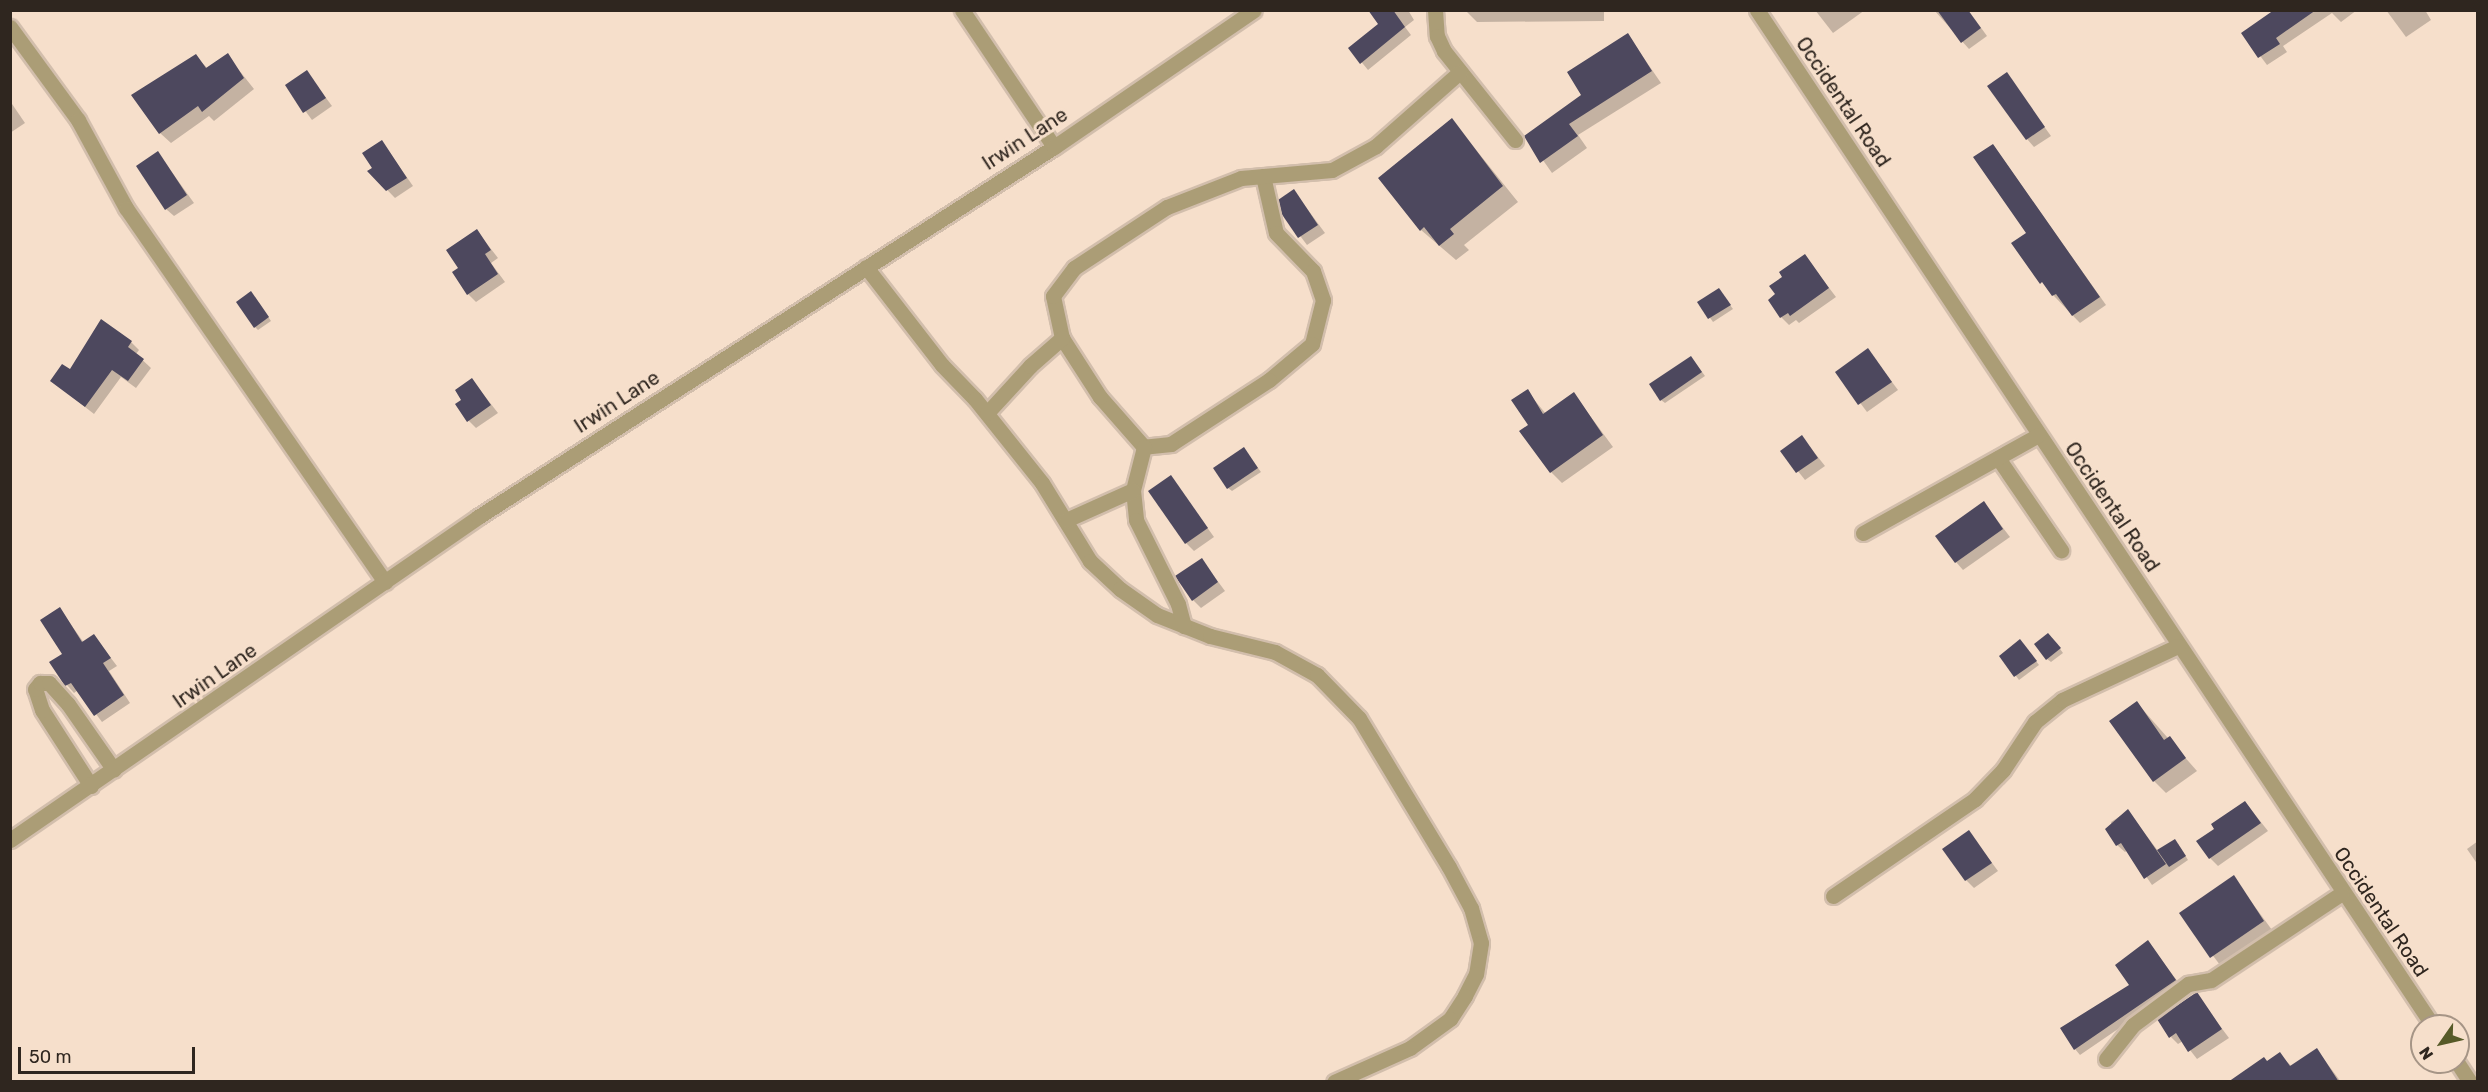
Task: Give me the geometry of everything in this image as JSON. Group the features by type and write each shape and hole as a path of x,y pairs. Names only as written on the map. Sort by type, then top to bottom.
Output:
{"street":[{"path":"962,10 1054,147"},
{"name":"Irwin Lane","path":"10,840 478,517 1054,147 1254,10"},
{"path":"1435,10 1437,36 1460,72 1515,140"},
{"name":"Occidental Road","path":"1758,10 2342,893 2425,1014"},
{"path":"10,27 78,120 126,208 385,582"},
{"path":"1144,447 1100,397 1062,338 1053,296 1074,268 1167,207 1241,178 1332,170 1377,146 1460,72"},
{"path":"1144,447 1171,444 1269,380 1312,344 1323,300 1312,271 1276,233 1263,176"},
{"path":"866,267 942,365 987,413 1042,483 1090,561 1120,589 1157,615 1184,626 1275,652 1317,675 1359,718 1471,908 1481,944 1476,974 1450,1019 1410,1048 1334,1082"},
{"path":"987,413 1030,366 1062,338"},
{"path":"1863,533 2038,435"},
{"path":"1144,447 1133,490 1136,520 1143,539 1178,604 1184,626"},
{"path":"1998,458 2061,550"},
{"path":"1066,520 1133,490"},
{"path":"1833,896 1976,799 2003,770 2035,722 2062,700 2178,646"},
{"path":"91,786 42,710 35,689 40,683 49,682 68,704 114,770"},
{"path":"2106,1059 2133,1025 2188,984 2211,980 2342,893"}],"building":[{"path":"1368,10 1393,10 1405,27 1360,64 1348,48 1378,24"},
{"path":"1937,10 1968,10 1981,28 1961,43"},
{"path":"2274,10 2316,10 2276,38 2280,44 2258,58 2241,33"},
{"path":"1628,33 1652,71 1569,124 1578,136 1540,163 1524,136 1581,95 1567,72"},
{"path":"228,53 244,78 202,112 198,106 159,134 131,95 196,54 206,68"},
{"path":"307,70 326,98 303,113 285,85"},
{"path":"2007,72 2045,127 2026,140 1987,86"},
{"path":"1452,118 1503,186 1450,229 1454,234 1439,246 1424,227 1420,231 1378,178"},
{"path":"382,140 407,178 386,191 367,171 372,168 362,153"},
{"path":"1993,144 2100,297 2072,316 2056,294 2052,296 2042,282 2040,284 2011,243 2026,233 1973,157"},
{"path":"158,151 187,195 165,210 136,166"},
{"path":"1294,189 1318,225 1298,238 1281,213 1278,200"},
{"path":"477,229 491,250 485,254 498,274 467,295 452,272 458,268 446,250"},
{"path":"1805,254 1829,288 1790,316 1788,313 1780,318 1768,300 1775,294 1769,286 1782,277 1779,272"},
{"path":"1719,288 1731,305 1708,319 1697,302"},
{"path":"251,291 269,317 254,328 236,302"},
{"path":"101,319 132,341 128,347 144,359 128,381 112,370 85,407 50,381 62,364 70,369"},
{"path":"1868,348 1892,382 1858,405 1835,372"},
{"path":"1691,356 1702,372 1660,401 1649,384"},
{"path":"472,378 491,405 467,422 455,404 461,400 455,390"},
{"path":"1528,389 1543,414 1574,392 1603,435 1550,473 1519,431 1528,425 1511,400"},
{"path":"1802,435 1818,458 1796,473 1780,451"},
{"path":"1244,447 1258,468 1227,489 1213,468"},
{"path":"1171,475 1208,528 1185,544 1148,491"},
{"path":"1984,501 2003,529 1955,563 1935,536"},
{"path":"1202,558 1218,582 1192,601 1175,576"},
{"path":"60,607 82,642 94,634 111,658 103,663 124,695 94,716 71,683 65,686 49,662 62,654 40,620"},
{"path":"2048,633 2061,648 2046,660 2034,644"},
{"path":"2020,639 2037,661 2014,677 1999,656"},
{"path":"2137,701 2164,740 2170,736 2186,758 2153,782 2109,721"},
{"path":"2245,801 2261,823 2209,859 2196,841 2214,829 2211,824"},
{"path":"2128,809 2166,864 2144,879 2121,843 2116,846 2105,829"},
{"path":"1969,830 1992,863 1965,881 1942,849"},
{"path":"2175,839 2186,856 2169,867 2157,850"},
{"path":"2234,875 2264,921 2210,958 2179,913"},
{"path":"2148,940 2176,980 2074,1050 2060,1028 2129,985 2115,965"},
{"path":"2197,992 2222,1029 2188,1052 2176,1033 2169,1038 2157,1019"},
{"path":"2317,1048 2339,1082 2228,1082 2264,1057 2267,1061 2280,1052 2290,1066"}]}
